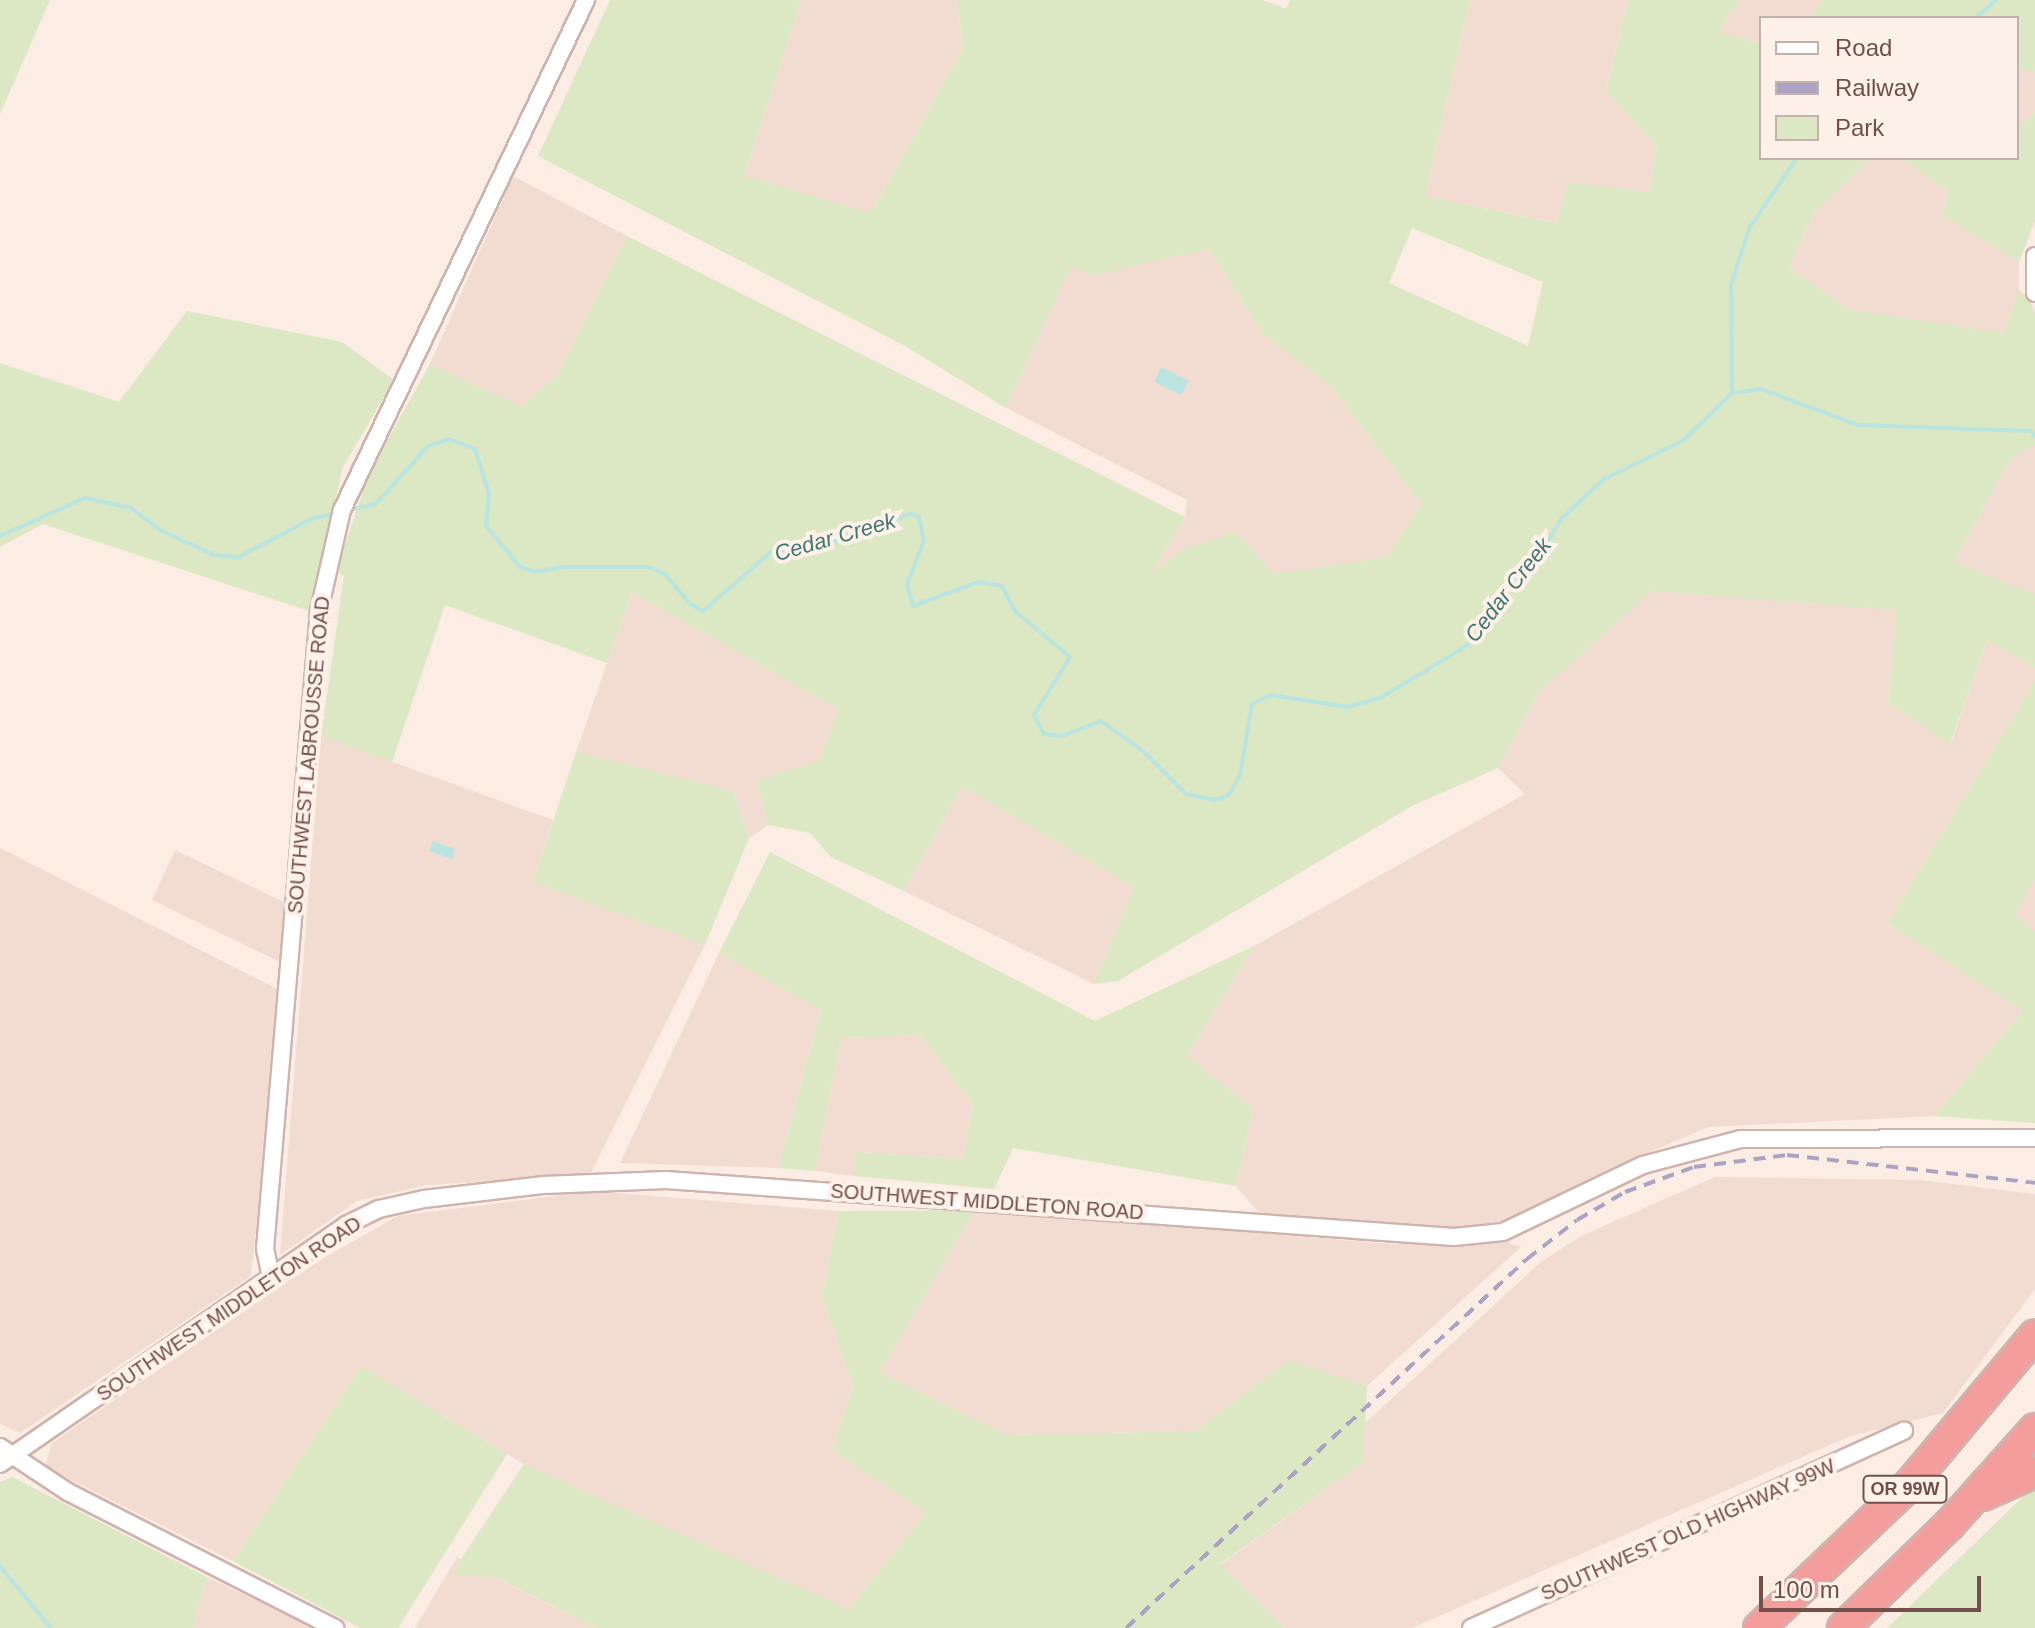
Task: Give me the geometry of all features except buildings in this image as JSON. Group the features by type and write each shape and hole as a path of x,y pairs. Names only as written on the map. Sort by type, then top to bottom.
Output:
{"highway":[{"name":"OR 99W","path":"1759,1628 1910,1484 2035,1335"},
{"name":"OR 99W","path":"1843,1628 1974,1498 2035,1429"},
{"path":"1974,1498 2035,1472"}],"street":[{"name":"SOUTHWEST LABROUSSE ROAD","path":"271,1277 266,1235 319,611 336,537 355,478 421,353 586,0"},
{"path":"2035,256 2035,293"},
{"name":"SOUTHWEST MIDDLETON ROAD","path":"0,1464 17,1456 346,1225 379,1209 544,1185 666,1180 1454,1237 1503,1232 1643,1165 1741,1139 2035,1138"},
{"name":"SOUTHWEST OLD HIGHWAY 99W","path":"1471,1628 1904,1431"},
{"path":"0,1447 68,1492 335,1628"}],"shaded area":[{"path":"801,0 957,0 963,48 871,213 744,176"},
{"path":"1470,0 1628,0 1606,90 1657,147 1649,192 1568,182 1558,223 1425,196"},
{"path":"1739,0 1823,0 1811,16 1759,16 1759,43 1719,32"},
{"path":"2019,69 2035,72 2035,112 2019,127"},
{"path":"1869,160 1903,160 1948,190 1943,215 2019,262 2019,290 2003,333 1847,309 1789,267 1816,210"},
{"path":"513,176 627,236 558,375 521,407 430,364"},
{"path":"1209,249 1262,333 1332,388 1421,504 1388,557 1273,574 1180,551 1150,575 1185,517 1187,500 1006,408 1071,266 1095,275"},
{"path":"2035,445 2035,594 1954,562 2011,458"},
{"path":"1652,591 1897,610 1888,703 1951,743 1987,640 2035,668 2035,681 1887,923 2023,1011 1934,1116 1709,1127 1638,1157 1508,1224 1442,1227 1260,1214 1236,1186 1253,1108 1187,1056 1254,946 1525,794 1498,768 1539,692"},
{"path":"632,592 839,709 820,760 756,781 769,825 749,838 733,791 576,752"},
{"path":"321,736 553,820 533,882 705,945 590,1175 427,1185 357,1201 280,1255"},
{"path":"962,786 1135,887 1094,984 904,891"},
{"path":"0,848 281,991 251,1276 20,1433 0,1424"},
{"path":"175,850 288,904 280,962 152,900"},
{"path":"2035,879 2035,932 2014,914"},
{"path":"719,953 821,1010 778,1168 620,1163"},
{"path":"920,1035 973,1104 963,1159 857,1152 854,1176 815,1171 841,1038"},
{"path":"1715,1177 1921,1180 2035,1194 2035,1289 1943,1413 1848,1437 1412,1628 1285,1628 1220,1565 1364,1462 1365,1423 1542,1261 1581,1236"},
{"path":"593,1191 838,1211 822,1296 853,1386 832,1450 927,1513 848,1610 524,1464 361,1366 233,1561 45,1467 52,1443 306,1268 398,1216"},
{"path":"975,1210 1392,1244 1508,1242 1521,1247 1367,1386 1288,1361 1195,1431 1008,1435 879,1372"},
{"path":"457,1557 595,1628 415,1628"},
{"path":"207,1577 316,1628 193,1628"}],"green space":[{"path":"0,0 50,0 0,114"},
{"path":"610,0 801,0 744,176 871,213 963,48 957,0 1263,0 1286,9 1290,0 1470,0 1425,196 1557,223 1568,182 1649,192 1657,147 1606,91 1628,0 1739,0 1719,32 1759,43 1759,160 1869,160 1816,210 1789,267 1848,309 2003,333 2019,290 2029,298 2035,313 2035,445 2011,458 1954,562 2035,594 2035,668 1987,640 1950,744 1888,703 1896,610 1652,591 1539,692 1498,768 1412,806 1118,981 1094,984 1134,887 962,786 904,891 831,857 810,833 769,825 756,781 820,760 838,709 632,592 607,663 445,605 392,762 321,736 344,576 336,571 369,473 430,364 521,406 558,375 627,236 1185,517 1151,574 1180,551 1235,531 1273,574 1387,557 1421,504 1332,388 1262,333 1209,249 1095,275 1071,267 1006,408 905,346 538,156","holes":["1412,228 1543,282 1528,346 1389,283"]},
{"path":"1823,0 2035,0 2035,72 2019,69 2019,16 1811,16"},
{"path":"2035,112 2035,221 2019,262 1943,215 1948,190 1903,160 2019,160 2019,127"},
{"path":"187,311 342,342 394,380 343,467 309,611 43,524 0,547 0,363 119,402"},
{"path":"2035,681 2035,879 2015,914 2035,932 2035,1123 1934,1116 2023,1011 1887,923"},
{"path":"576,752 733,791 749,838 705,945 533,882"},
{"path":"770,852 1095,1021 1254,946 1187,1056 1253,1108 1236,1186 1013,1148 994,1189 854,1176 856,1152 963,1159 973,1104 920,1035 841,1038 815,1171 778,1168 821,1010 719,953"},
{"path":"975,1210 880,1372 1008,1435 1195,1431 1289,1360 1367,1386 1364,1462 1220,1564 1285,1628 595,1628 499,1578 451,1574 524,1464 849,1609 926,1513 832,1450 853,1386 822,1296 838,1211"},
{"path":"361,1366 507,1454 398,1628 360,1628 233,1561"},
{"path":"12,1477 207,1577 193,1628 0,1628 0,1482"},
{"path":"2033,1487 2035,1628 1887,1628"}],"water":[{"path":"1161,367 1189,381 1181,395 1154,382"},
{"path":"433,841 455,849 452,859 429,851"}],"waterway":[{"path":"1978,16 1996,0"},
{"path":"1732,393 1731,284 1750,227 1796,160"},
{"name":"Cedar Creek","path":"349,510 376,504 428,446 449,439 475,449 489,494 486,526 520,567 535,572 564,567 648,567 664,573 689,603 703,611 771,552 836,541 911,514 919,517 924,540 907,585 913,606 978,582 1002,586 1015,611 1070,657 1034,715 1044,734 1063,736 1101,721 1144,752 1186,794 1215,800 1229,795 1240,775 1252,704 1271,695 1348,707 1382,697 1465,647 1492,618 1512,581 1545,546 1561,519 1604,479 1684,440 1732,393 1761,389 1858,425 2031,431 2035,436"},
{"name":"Cedar Creek","path":"0,536 85,498 131,508 160,530 214,555 239,557 311,519 337,513"},
{"path":"0,1566 51,1628"}],"railway":[{"path":"1126,1628 1527,1259 1577,1220 1625,1192 1694,1167 1787,1155 2035,1183"}]}
